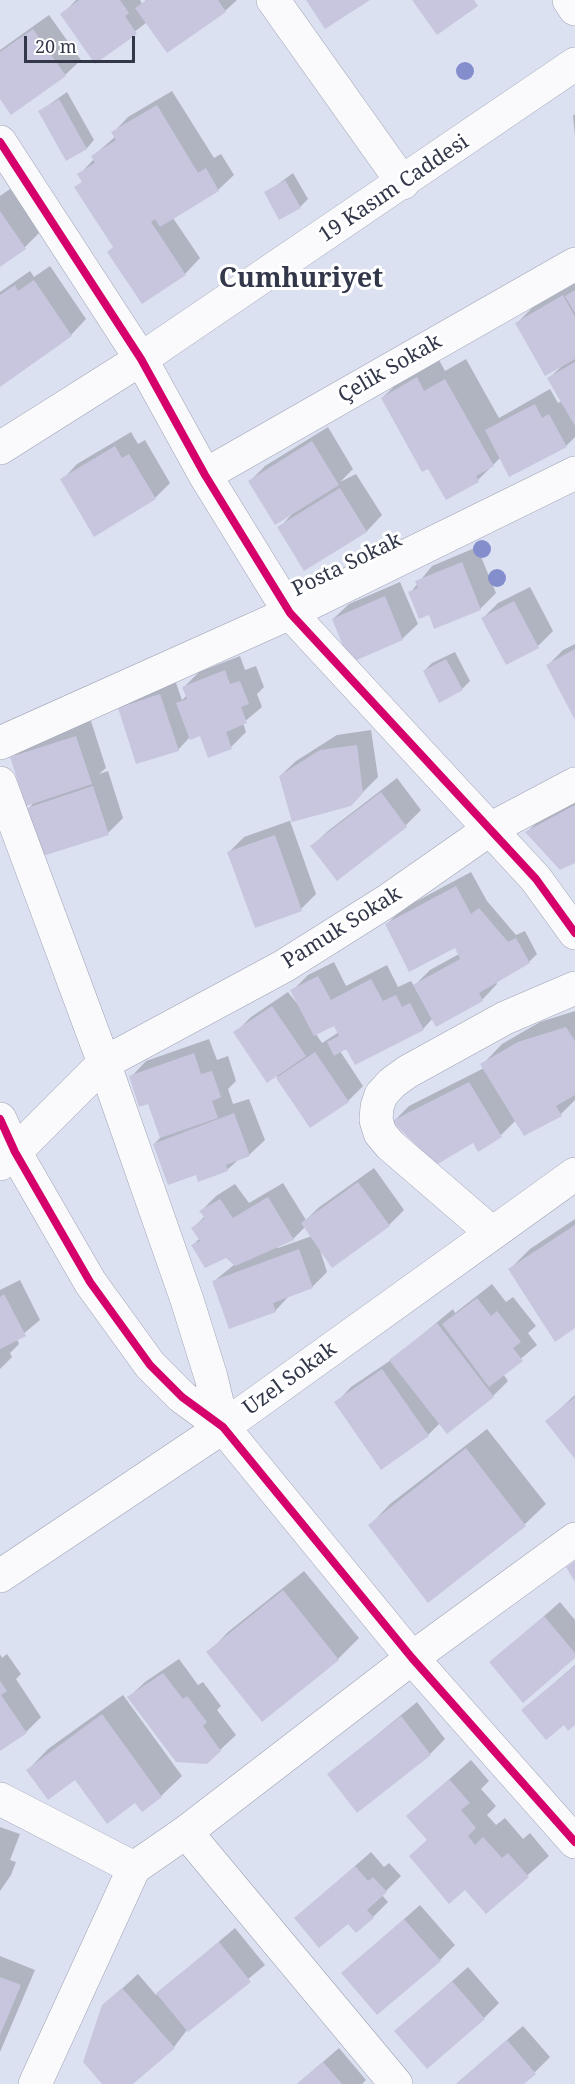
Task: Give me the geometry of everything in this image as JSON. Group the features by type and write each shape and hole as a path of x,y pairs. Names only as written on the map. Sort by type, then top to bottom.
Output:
{"street":[{"path":"273,0 403,183"},
{"path":"569,0 575,9"},
{"name":"19 Kasım Caddesi","path":"0,448 141,359 575,64"},
{"path":"0,142 141,359 205,475 290,613 536,879 575,933"},
{"name":"Çelik Sokak","path":"205,475 575,264"},
{"name":"Posta Sokak","path":"0,743 290,613 575,473"},
{"path":"0,783 104,1063 187,1300 224,1427"},
{"name":"Pamuk Sokak","path":"8,1158 104,1063 320,944 387,901 490,828 575,784"},
{"path":"492,1233 390,1145 380,1133 375,1120 381,1095 407,1072 505,1018 575,988"},
{"path":"0,1119 8,1158 90,1282 150,1365 182,1397 224,1427 412,1658 575,1842"},
{"name":"Uzel Sokak","path":"0,1576 224,1427 575,1174"},
{"path":"34,2084 134,1868 186,1832 412,1658 575,1539"},
{"path":"0,1799 134,1868"},
{"path":"186,1832 396,2084"}],"building":[{"path":"79,0 120,0 129,13 125,16 137,34 95,64 60,14"},
{"path":"147,0 218,0 226,12 167,53 135,8"},
{"path":"306,0 370,0 325,29"},
{"path":"412,0 474,0 478,6 437,35"},
{"path":"33,29 66,76 11,115 0,99 0,52"},
{"path":"59,99 87,149 66,161 38,111"},
{"path":"157,105 198,173 206,168 219,191 160,227 155,219 151,222 186,275 142,304 107,252 113,247 74,187 82,182 77,174 95,163 91,156 116,140 111,132"},
{"path":"285,180 301,208 279,220 264,192"},
{"path":"0,211 26,249 0,267"},
{"path":"34,280 72,336 0,387 0,295 15,285 18,291"},
{"path":"575,290 575,313 565,296"},
{"path":"563,295 575,317 575,359 545,376 515,323"},
{"path":"575,362 575,426 547,378"},
{"path":"417,377 424,391 445,379 494,466 476,476 479,482 446,500 428,469 422,472 381,398"},
{"path":"535,404 542,418 549,414 567,447 509,477 485,430"},
{"path":"312,441 339,485 275,525 248,481"},
{"path":"115,446 122,458 129,454 156,499 94,537 60,479"},
{"path":"340,488 367,532 304,571 277,527"},
{"path":"462,562 481,610 434,629 429,615 419,619 408,592 418,588 415,581"},
{"path":"385,596 403,640 350,663 332,619"},
{"path":"514,601 539,648 506,665 481,618"},
{"path":"575,649 575,720 546,665"},
{"path":"446,659 463,690 439,703 423,671"},
{"path":"225,670 230,684 240,681 249,704 241,707 247,723 226,732 232,749 208,758 200,736 190,740 176,703 187,699 182,687"},
{"path":"160,694 179,751 136,764 118,708"},
{"path":"76,736 92,784 26,806 10,757"},
{"path":"357,745 363,793 351,806 292,822 279,776 320,750"},
{"path":"93,786 109,835 43,856 27,808"},
{"path":"381,792 407,827 337,881 310,846"},
{"path":"575,805 575,863 560,870 525,832"},
{"path":"275,835 302,911 255,928 227,852"},
{"path":"456,886 471,914 479,908 508,942 516,938 530,963 479,993 483,1001 436,1027 413,985 460,959 455,948 409,972 385,924"},
{"path":"318,976 331,1000 371,979 383,1001 396,995 402,1007 410,1003 424,1030 355,1065 346,1049 334,1056 327,1042 339,1036 334,1026 314,1036 290,990"},
{"path":"272,1006 306,1056 267,1083 233,1032"},
{"path":"566,1027 575,1041 575,1095 556,1106 562,1116 524,1136 480,1064 518,1042"},
{"path":"315,1052 349,1102 310,1128 276,1078"},
{"path":"194,1053 201,1074 212,1071 221,1097 212,1101 218,1118 160,1138 148,1104 139,1107 129,1076"},
{"path":"469,1082 502,1137 478,1152 473,1143 436,1165 392,1121"},
{"path":"234,1113 250,1156 226,1165 228,1171 198,1182 196,1175 168,1185 153,1144"},
{"path":"358,1182 390,1226 332,1268 301,1223"},
{"path":"268,1197 294,1240 235,1266 226,1258 205,1268 191,1245 200,1241 191,1228 205,1218 199,1211 220,1199 233,1218"},
{"path":"575,1225 575,1328 555,1342 508,1269"},
{"path":"299,1249 313,1288 273,1303 276,1312 229,1329 212,1281"},
{"path":"4,1294 26,1336 0,1349 0,1297"},
{"path":"477,1298 491,1316 497,1311 521,1342 513,1348 523,1361 489,1387 442,1324"},
{"path":"437,1323 494,1397 447,1434 389,1360"},
{"path":"382,1369 429,1436 381,1470 334,1402"},
{"path":"575,1397 575,1459 545,1421"},
{"path":"466,1448 526,1526 428,1603 368,1525"},
{"path":"575,1561 575,1582 566,1567"},
{"path":"283,1590 339,1660 262,1722 206,1652"},
{"path":"544,1616 575,1653 575,1658 523,1703 489,1662"},
{"path":"575,1666 575,1725 568,1731 564,1725 546,1740 521,1710"},
{"path":"163,1673 183,1699 187,1696 207,1722 203,1726 221,1751 207,1764 176,1762 127,1697"},
{"path":"0,1681 7,1691 1,1695 27,1733 0,1751"},
{"path":"102,1714 162,1797 142,1812 135,1803 107,1824 75,1780 48,1800 26,1770"},
{"path":"401,1716 431,1755 357,1813 327,1774"},
{"path":"449,1779 470,1803 461,1810 476,1828 468,1836 475,1845 483,1837 502,1858 508,1853 529,1877 486,1914 465,1890 449,1904 409,1856 427,1840 406,1816"},
{"path":"355,1866 368,1881 373,1877 387,1892 367,1910 374,1918 356,1933 348,1924 319,1948 294,1918"},
{"path":"404,1919 441,1961 377,2015 341,1973"},
{"path":"219,1942 251,1982 188,2032 156,1993"},
{"path":"0,1977 21,1985 0,2035"},
{"path":"452,1981 485,2019 427,2069 394,2031"},
{"path":"122,1988 175,2048 133,2084 102,2084 83,2062 102,2005"},
{"path":"507,2040 536,2074 524,2084 456,2084"},
{"path":"323,2062 342,2084 297,2084"}],"cycle path":[{"path":"0,142 141,359 205,475 290,613 536,879 575,933"},
{"path":"0,1119 15,1152 90,1282 150,1365 182,1397 223,1427 412,1658 575,1842"}],"district":[{"name":"Cumhuriyet","path":"301,279"}]}
